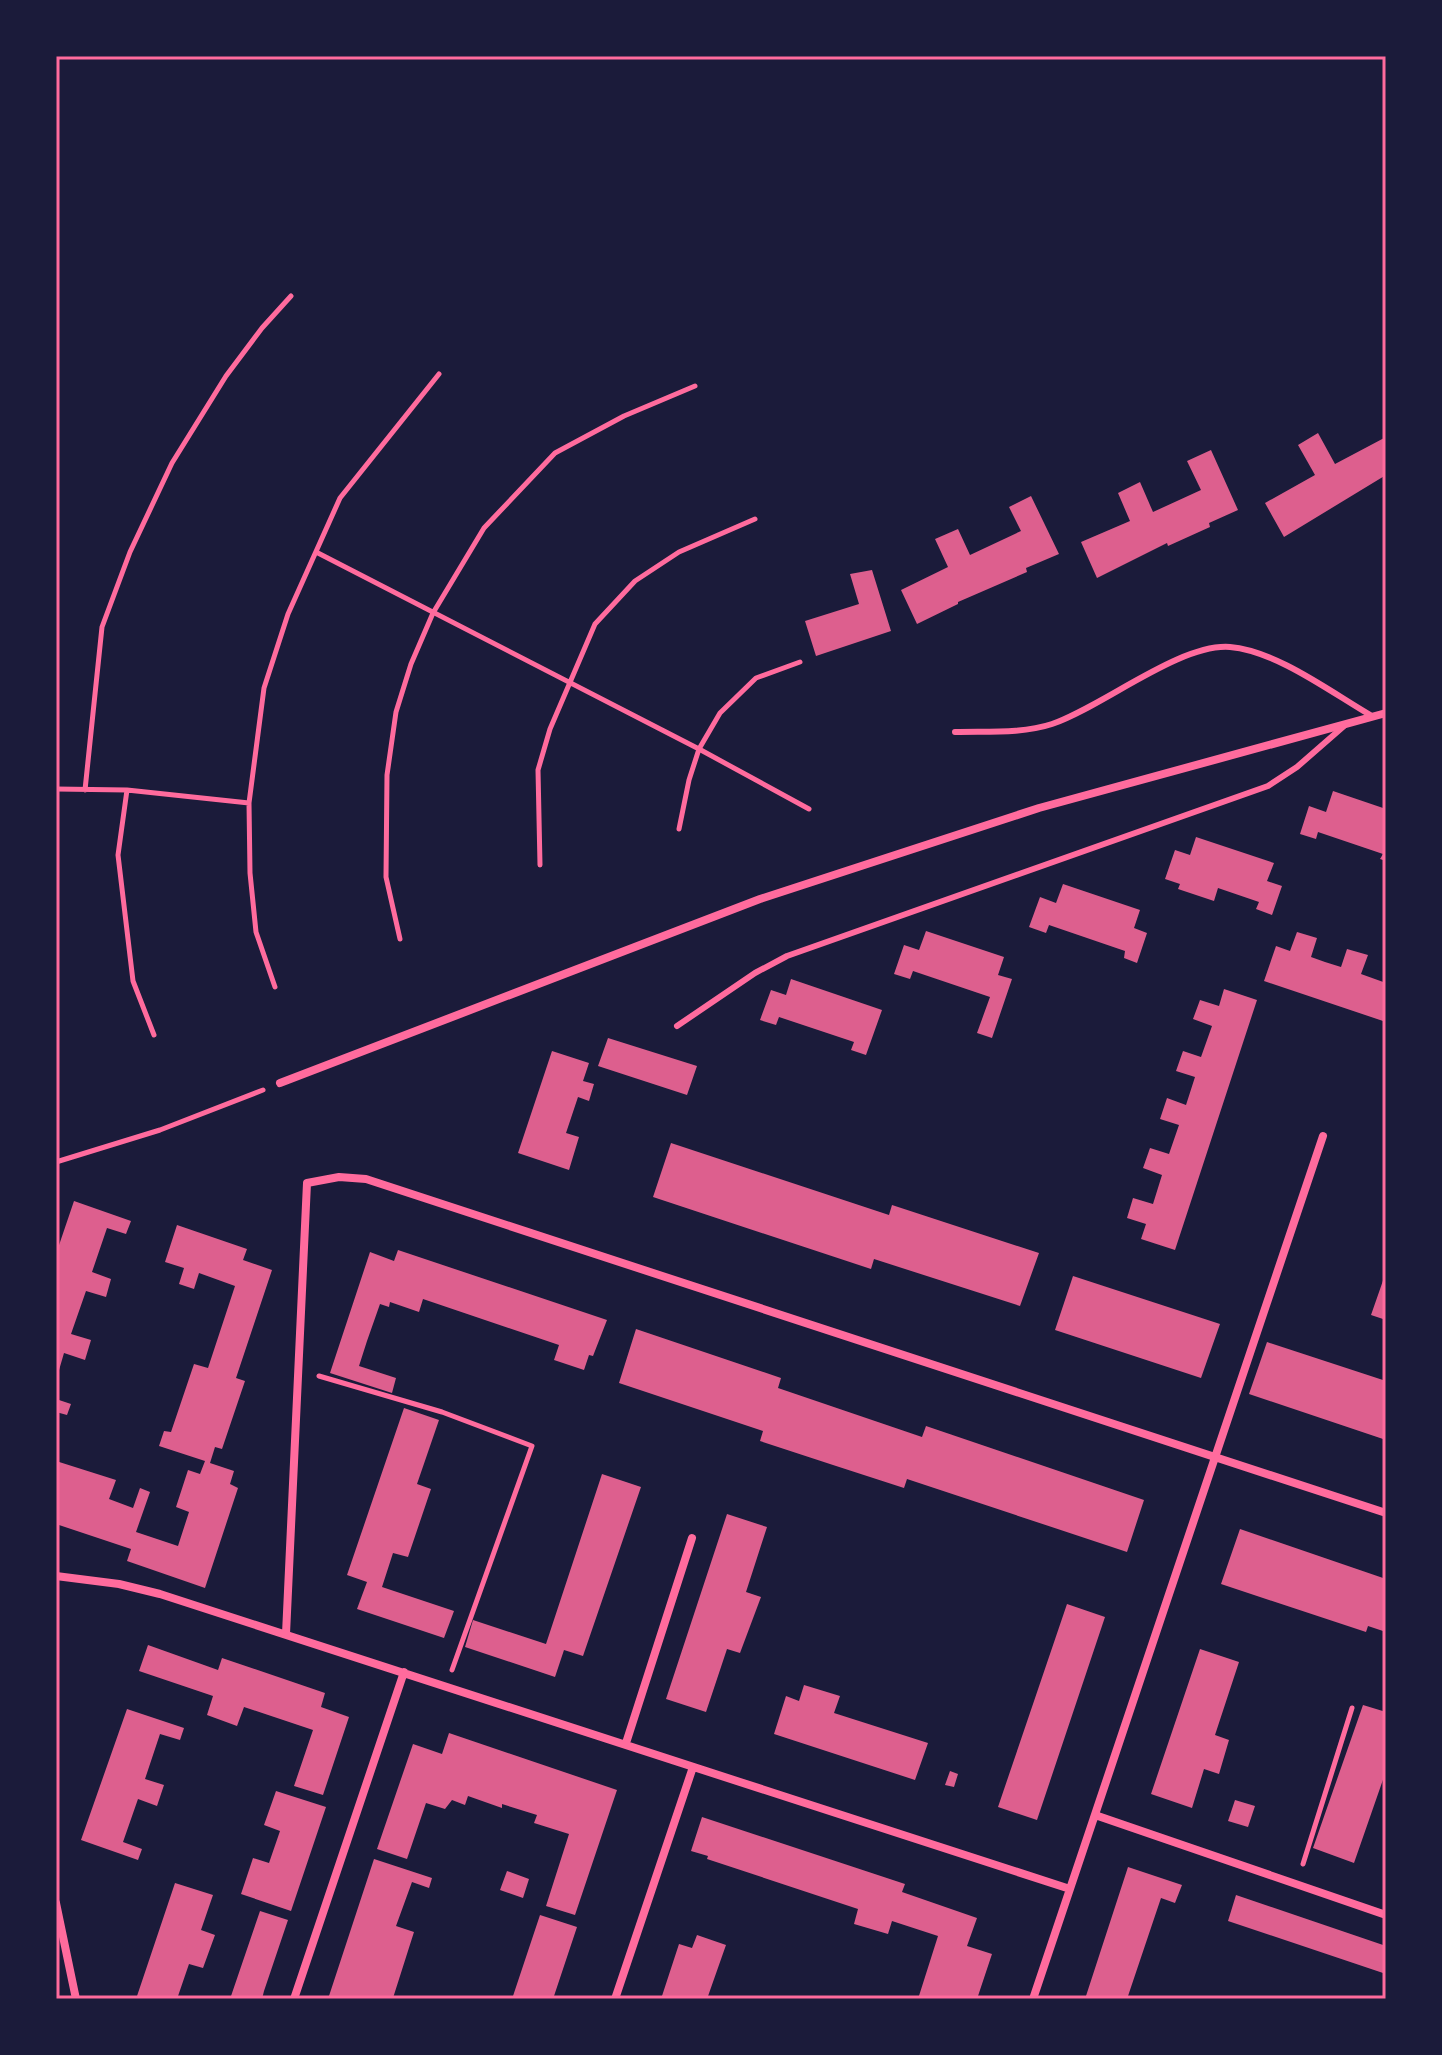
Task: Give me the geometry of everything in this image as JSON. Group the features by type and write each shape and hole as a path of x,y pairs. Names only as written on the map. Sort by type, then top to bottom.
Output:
{"street":[{"path":"280,1083 760,899 1039,808 1386,713"},
{"path":"1033,1999 1323,1136"},
{"path":"286,1634 307,1183 339,1177 366,1179 1386,1513"},
{"path":"626,1743 692,1538"},
{"path":"56,1576 139,1588 1070,1889"},
{"path":"294,1999 404,1672"},
{"path":"615,1999 693,1767"},
{"path":"1095,1815 1386,1915"},
{"path":"56,1903 76,1999"}],"lane":[{"path":"955,732 1021,729 1054,723 1183,657 1218,647 1232,647 1264,656 1374,717"},
{"path":"677,1026 755,973 787,956 1268,786 1297,767 1344,726"}],"path":[{"path":"85,790 102,627 130,552 172,463 218,389 262,328 291,296"},
{"path":"275,987 256,932 250,873 249,803 264,688 288,614 340,498 439,374"},
{"path":"400,939 386,877 387,775 396,712 411,664 433,613 484,528 555,453 624,416 695,386"},
{"path":"540,865 538,770 550,729 595,624 635,581 679,552 755,519"},
{"path":"316,552 809,809"},
{"path":"679,829 699,749 720,713 756,678 800,662"},
{"path":"56,789 127,790 249,803"},
{"path":"127,790 118,855 133,981 154,1035"},
{"path":"56,1162 160,1130 280,1083"},
{"path":"298,1370 442,1412 532,1446 446,1686"},
{"path":"1297,1884 1352,1708"}],"building":[{"path":"1318,433 1335,464 1386,437 1386,475 1284,537 1265,503 1315,475 1298,445"},
{"path":"1211,450 1238,510 1209,523 1210,527 1168,546 1167,543 1097,578 1081,542 1130,521 1118,493 1140,482 1153,512 1201,490 1187,461"},
{"path":"1031,496 1059,554 917,624 901,590 948,567 935,539 958,529 970,555 1021,531 1009,507"},
{"path":"872,570 891,631 816,656 805,621 859,604 850,574"},
{"path":"1333,791 1386,809 1386,861 1380,859 1383,854 1318,832 1316,839 1300,834 1309,806 1326,812"},
{"path":"1196,837 1274,863 1267,881 1282,886 1272,915 1256,909 1259,902 1218,888 1214,901 1178,889 1180,884 1165,879 1175,850 1190,855"},
{"path":"1063,884 1140,910 1134,928 1147,933 1137,963 1124,958 1125,951 1049,925 1046,933 1029,927 1040,897 1056,903"},
{"path":"926,931 1004,957 998,975 1012,979 992,1038 977,1033 990,997 913,971 910,979 894,974 904,945 919,950"},
{"path":"1297,932 1317,938 1311,957 1325,962 1341,967 1347,949 1368,955 1361,974 1386,983 1386,1022 1264,981 1276,946 1290,951"},
{"path":"791,979 882,1010 866,1055 851,1050 854,1042 779,1017 776,1025 760,1020 771,990 786,995"},
{"path":"1224,989 1257,1000 1175,1250 1141,1239 1146,1224 1127,1218 1133,1198 1153,1204 1162,1175 1143,1168 1150,1148 1169,1154 1179,1125 1160,1119 1167,1098 1186,1105 1195,1077 1176,1071 1183,1051 1201,1057 1212,1026 1193,1019 1200,1000 1219,1006"},
{"path":"608,1038 697,1066 687,1095 598,1066"},
{"path":"552,1051 589,1063 583,1081 594,1084 589,1101 578,1097 566,1133 579,1137 569,1170 518,1153"},
{"path":"671,1143 889,1215 892,1205 1039,1253 1020,1306 874,1259 871,1269 653,1197"},
{"path":"74,1201 131,1221 126,1234 107,1228 92,1272 111,1279 106,1297 86,1291 71,1334 91,1340 85,1360 64,1353 57,1377 56,1254"},
{"path":"177,1225 247,1249 243,1260 272,1270 236,1378 245,1381 222,1449 215,1447 210,1463 234,1471 230,1484 238,1488 205,1588 127,1561 131,1549 56,1524 56,1461 116,1480 109,1499 133,1508 140,1488 150,1492 136,1532 178,1546 189,1512 176,1507 188,1470 200,1474 205,1461 159,1446 164,1431 171,1432 194,1364 208,1368 235,1286 199,1273 194,1289 179,1284 184,1268 165,1262"},
{"path":"398,1250 607,1320 593,1356 589,1355 584,1370 554,1360 559,1345 423,1299 419,1312 390,1302 389,1307 380,1304 367,1341 359,1366 396,1378 392,1393 330,1373 370,1252 394,1261"},
{"path":"1386,1272 1386,1320 1371,1315"},
{"path":"1073,1276 1220,1324 1201,1378 1055,1330"},
{"path":"636,1329 781,1378 778,1388 922,1437 926,1426 1144,1500 1127,1552 907,1479 904,1488 760,1441 763,1431 619,1383"},
{"path":"1267,1342 1386,1381 1386,1440 1249,1394"},
{"path":"56,1399 71,1404 67,1415 56,1412"},
{"path":"404,1408 439,1420 417,1484 431,1489 408,1557 393,1553 382,1587 454,1611 444,1638 357,1609 367,1582 347,1575"},
{"path":"602,1474 641,1487 583,1656 564,1650 555,1677 465,1647 473,1620 546,1644"},
{"path":"727,1514 767,1527 746,1592 761,1597 740,1653 727,1649 706,1712 666,1699"},
{"path":"1240,1529 1386,1579 1386,1632 1368,1626 1366,1632 1221,1584"},
{"path":"1067,1604 1105,1617 1037,1820 998,1807"},
{"path":"148,1645 218,1670 222,1658 325,1693 321,1707 349,1717 323,1795 294,1786 313,1730 244,1707 237,1726 207,1715 213,1696 139,1671"},
{"path":"1200,1649 1239,1662 1215,1735 1229,1740 1219,1774 1204,1769 1192,1808 1151,1794"},
{"path":"804,1685 840,1696 834,1713 928,1743 915,1780 774,1734 786,1696 799,1701"},
{"path":"1363,1705 1386,1712 1386,1771 1354,1863 1313,1848"},
{"path":"127,1709 184,1728 180,1740 160,1734 145,1779 164,1785 157,1806 138,1799 123,1842 142,1849 138,1860 81,1840"},
{"path":"449,1733 617,1790 575,1915 546,1906 569,1834 534,1823 537,1815 502,1804 502,1808 468,1796 465,1805 452,1800 445,1809 426,1803 407,1859 377,1849 413,1744 442,1754"},
{"path":"950,1771 958,1774 954,1787 945,1785"},
{"path":"276,1791 326,1807 291,1911 241,1894 253,1858 269,1863 280,1831 264,1825"},
{"path":"1235,1800 1255,1806 1248,1827 1228,1821"},
{"path":"702,1817 905,1884 902,1892 977,1918 967,1946 992,1954 977,1999 918,1999 938,1936 892,1921 888,1934 854,1924 858,1909 691,1851"},
{"path":"374,1859 432,1878 429,1888 412,1882 396,1926 414,1932 393,1998 328,1999"},
{"path":"1128,1867 1182,1885 1175,1903 1161,1898 1127,1999 1085,1999"},
{"path":"507,1871 529,1879 523,1898 500,1890"},
{"path":"175,1883 213,1895 201,1930 215,1935 203,1968 189,1964 177,1999 136,1999"},
{"path":"1236,1895 1386,1946 1386,1974 1228,1921"},
{"path":"260,1911 288,1920 262,1999 230,1999"},
{"path":"540,1915 577,1927 553,1999 512,1999"},
{"path":"697,1935 726,1945 707,1999 661,1999 679,1944 692,1948"}]}
